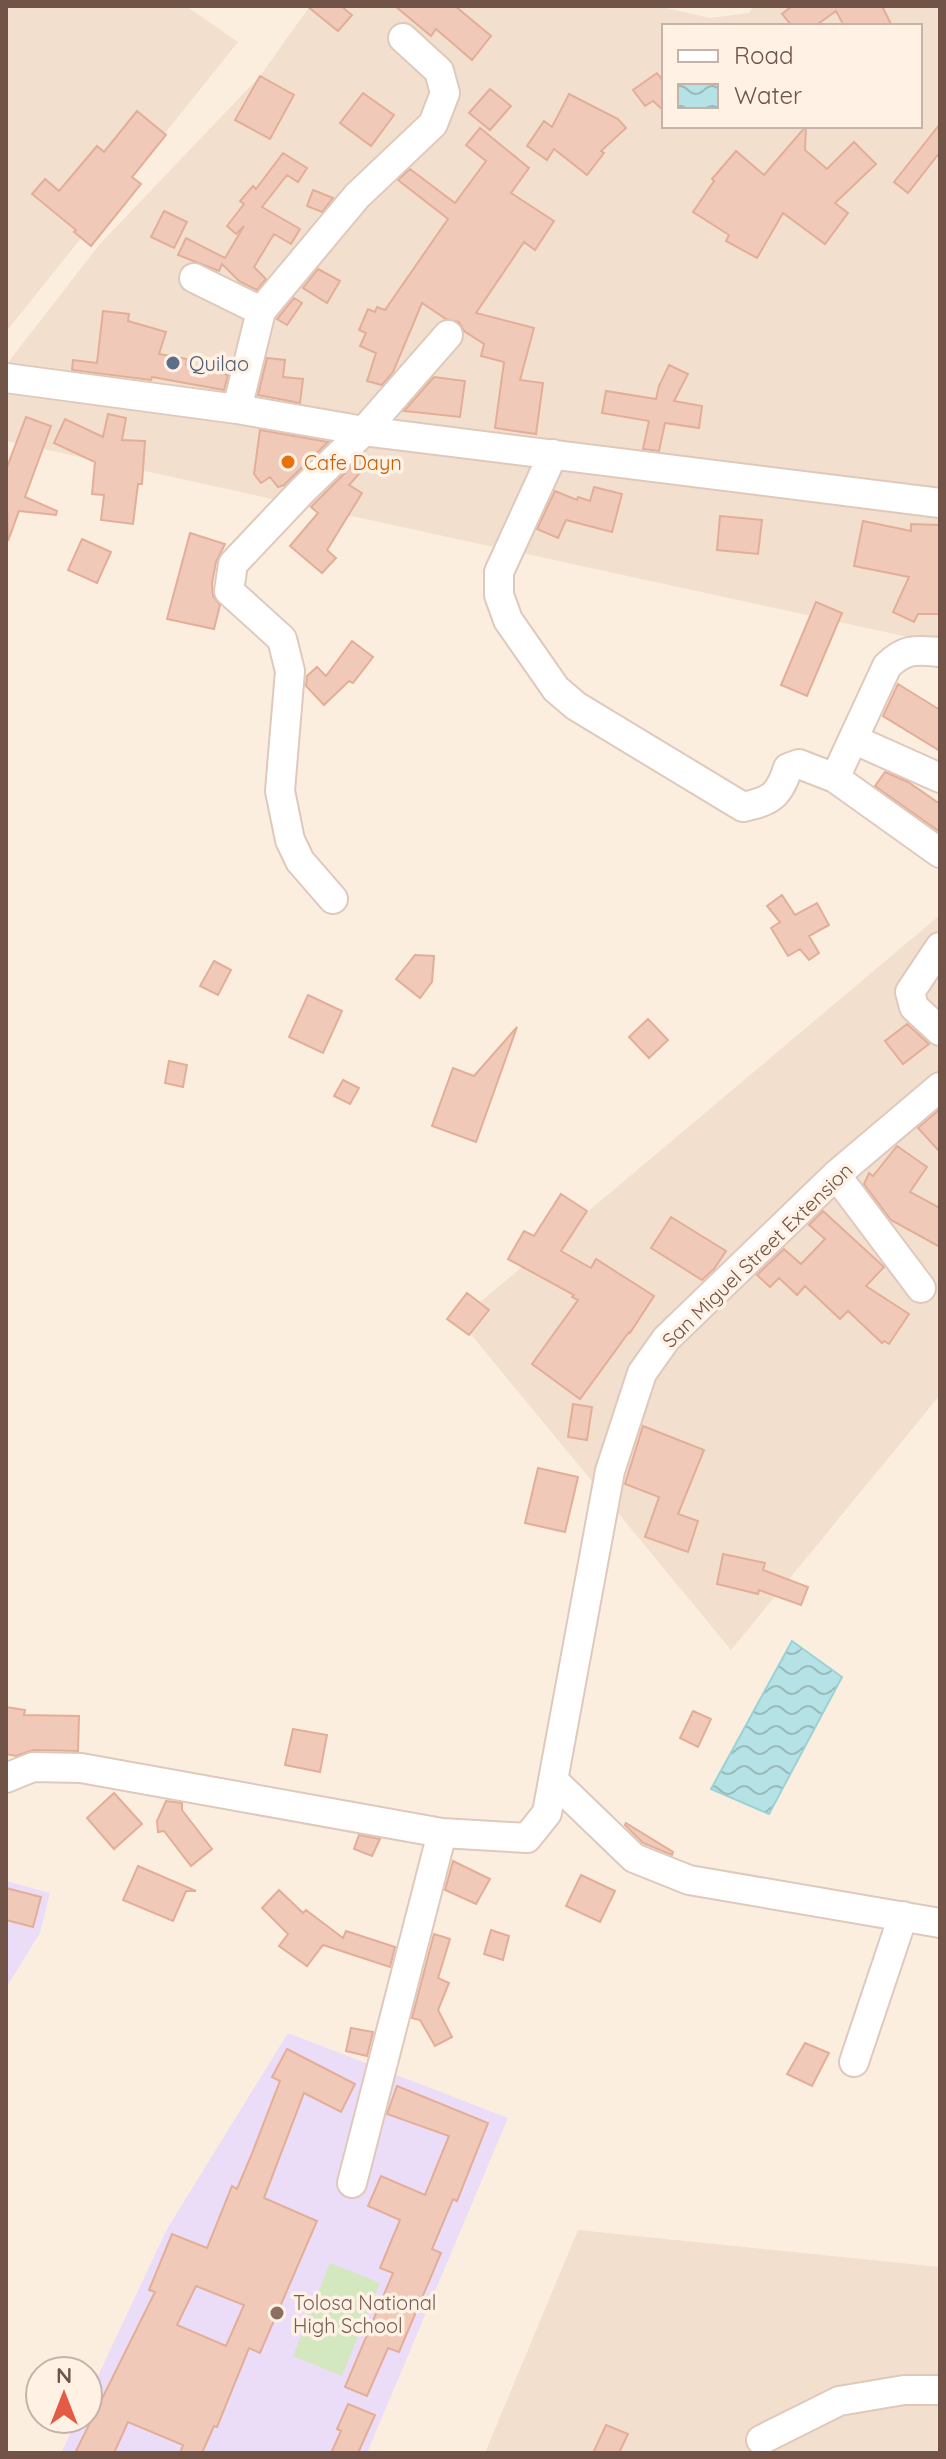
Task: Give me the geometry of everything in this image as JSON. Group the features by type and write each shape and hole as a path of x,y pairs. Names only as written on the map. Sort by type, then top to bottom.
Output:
{"street":[{"path":"237,409 261,311 357,196 433,124 445,93 439,71 403,38"},
{"path":"194,278 261,311"},
{"path":"333,899 300,861 290,840 280,791 290,671 282,639 229,591 233,564 364,431 448,335"},
{"path":"6,378 237,409 364,431 940,503"},
{"path":"553,454 499,572 499,595 508,620 556,689 598,720 743,807 766,802 782,787 788,768 799,764 835,778 940,853"},
{"path":"835,778 887,666 898,655 914,650 940,652"},
{"path":"853,739 940,778"},
{"path":"940,947 910,992 914,1007 940,1031"},
{"name":"San Miguel Street Extension","path":"442,1833 527,1838 547,1813 610,1471 642,1373 666,1339 836,1175 940,1087"},
{"path":"836,1175 921,1288"},
{"path":"6,1778 33,1767 81,1768 442,1833 352,2183"},
{"path":"555,1782 634,1858 689,1880 940,1923"},
{"path":"854,2062 903,1916"},
{"path":"761,2440 839,2401 904,2390 940,2390"}],"shaded area":[{"path":"6,6 186,6 238,42 6,332"},
{"path":"310,6 657,6 710,18 749,13 754,6 940,6 940,644 6,441 6,365 99,245 260,76"},
{"path":"940,915 940,1395 731,1650 459,1320"},
{"path":"6,1881 50,1893 40,1933 6,1988"},
{"name":"Tolosa National High School","path":"288,2033 508,2118 367,2453 61,2453 69,2435 104,2435 104,2363 167,2229"},
{"path":"578,2230 940,2267 940,2453 485,2453"}],"green space":[{"path":"330,2263 380,2283 342,2376 293,2356"}],"water":[{"path":"792,1641 842,1677 769,1814 711,1789"}],"building":[{"path":"307,6 341,6 352,15 338,31"},
{"path":"395,6 455,6 491,36 472,60 436,29 431,36"},
{"path":"792,6 882,6 891,24 843,24 836,11 818,24 790,24 782,14"},
{"path":"657,73 662,79 662,109 653,101 645,106 633,90"},
{"path":"260,76 294,95 270,139 235,120"},
{"path":"490,89 511,106 490,130 469,113"},
{"path":"363,93 394,115 371,146 340,123"},
{"path":"569,94 618,119 626,128 601,151 604,153 587,175 554,149 547,160 527,146 544,121 552,127"},
{"path":"137,111 166,135 132,177 141,184 91,246 32,194 45,179 59,191 97,146 104,152"},
{"path":"940,124 940,152 908,193 894,182"},
{"path":"480,128 529,168 511,193 554,221 535,250 524,242 476,313 534,328 520,380 543,383 536,434 495,428 504,362 481,356 484,344 464,331 459,322 446,319 422,303 393,372 382,385 367,381 376,353 360,346 366,333 359,330 368,309 375,312 377,307 385,310 448,219 398,180 410,169 455,203 486,161 466,145"},
{"path":"804,128 805,150 827,169 854,142 876,164 835,203 848,213 825,244 783,213 757,258 726,241 729,235 693,212 714,181 712,179 736,151 764,175"},
{"path":"283,153 307,168 298,182 287,175 262,207 300,229 291,244 274,234 254,267 266,279 257,290 239,281 222,264 219,271 178,255 186,238 225,258 244,226 236,234 227,226 244,204 240,201 253,186 256,189"},
{"path":"313,190 333,198 322,212 307,206"},
{"path":"164,211 187,222 174,248 151,237"},
{"path":"318,269 340,281 327,303 303,288"},
{"path":"294,298 302,303 287,325 277,319"},
{"path":"103,311 129,314 128,321 166,332 159,354 187,359 186,365 228,375 224,390 152,377 151,380 72,370 73,360 97,363"},
{"path":"267,358 285,360 283,377 303,379 300,403 258,395"},
{"path":"669,365 688,374 674,401 702,406 699,428 665,423 659,451 643,449 649,421 602,413 606,391 656,399"},
{"path":"434,377 465,381 460,417 404,411"},
{"path":"108,414 126,418 122,440 145,441 142,484 138,484 133,524 101,520 104,495 92,494 95,462 54,443 65,419 103,437"},
{"path":"26,417 51,426 25,497 57,511 56,515 19,511 8,541 6,470"},
{"name":"Cafe Dayn","path":"260,430 328,442 284,485 278,487 270,477 261,483 254,474"},
{"path":"360,458 367,465 349,485 362,493 327,550 336,558 322,573 290,546 318,513 311,507"},
{"path":"594,487 622,494 612,532 566,520 558,538 537,529 555,491 577,500 578,497 590,501"},
{"path":"720,516 762,520 758,554 717,550"},
{"path":"863,521 911,531 911,524 940,525 940,614 918,614 914,622 893,612 909,577 854,566"},
{"path":"190,533 225,544 216,562 212,583 213,596 220,605 214,629 167,619"},
{"path":"82,539 111,552 97,583 68,570"},
{"path":"816,602 842,613 807,696 781,685"},
{"path":"352,641 373,657 353,683 349,681 324,705 306,686 307,676 317,667 326,676"},
{"path":"898,684 940,710 940,751 883,716"},
{"path":"885,772 908,782 940,804 940,832 875,786"},
{"path":"782,895 795,915 817,903 829,925 809,936 819,953 809,960 800,949 788,956 771,928 780,922 767,906"},
{"path":"415,955 434,956 432,982 420,998 396,979"},
{"path":"214,961 231,970 218,995 200,986"},
{"path":"308,995 342,1011 323,1053 289,1037"},
{"path":"648,1019 668,1040 649,1058 629,1037"},
{"path":"907,1024 929,1044 903,1064 885,1041"},
{"path":"517,1027 476,1142 432,1126 453,1068 474,1076"},
{"path":"169,1061 187,1065 183,1087 165,1083"},
{"path":"343,1080 359,1088 350,1104 334,1096"},
{"path":"940,1109 940,1152 918,1128"},
{"path":"897,1146 927,1167 910,1192 940,1208 940,1247 891,1220 864,1184 869,1173 873,1176"},
{"path":"561,1194 587,1211 561,1251 591,1268 596,1259 654,1296 580,1399 532,1364 578,1300 508,1259 524,1231 534,1236"},
{"path":"823,1211 884,1267 866,1286 909,1314 889,1344 882,1343 848,1311 840,1319 805,1286 797,1295 779,1278 770,1287 757,1275 784,1249 801,1264 825,1239 809,1225"},
{"path":"671,1217 726,1251 702,1280 651,1248"},
{"path":"467,1293 489,1310 469,1335 447,1319"},
{"path":"573,1404 592,1407 587,1440 568,1437"},
{"path":"643,1426 704,1450 678,1514 698,1521 688,1552 645,1537 659,1497 625,1484"},
{"path":"538,1468 578,1477 565,1532 525,1523"},
{"path":"723,1554 765,1563 763,1570 808,1587 801,1605 759,1590 758,1594 717,1584"},
{"path":"6,1707 25,1710 24,1715 79,1716 78,1751 33,1750 16,1756 6,1754"},
{"path":"693,1711 711,1719 698,1747 680,1738"},
{"path":"293,1729 327,1735 320,1772 285,1765"},
{"path":"114,1793 142,1824 114,1849 87,1818"},
{"path":"166,1801 182,1803 182,1810 212,1849 191,1866 164,1831 158,1832 157,1821"},
{"path":"626,1823 673,1852 672,1855 643,1843"},
{"path":"359,1835 380,1839 372,1856 354,1849"},
{"path":"453,1861 490,1879 476,1904 445,1890"},
{"path":"138,1866 196,1891 186,1891 173,1921 123,1900"},
{"path":"581,1875 615,1891 600,1922 566,1906"},
{"path":"6,1888 41,1897 33,1927 6,1920"},
{"path":"279,1890 303,1913 306,1910 343,1938 346,1931 395,1947 390,1967 323,1945 307,1966 279,1946 288,1934 262,1908"},
{"path":"491,1930 509,1936 503,1960 484,1954"},
{"path":"434,1934 450,1939 438,1978 449,1983 438,2010 452,2037 435,2046 420,2020 412,2018"},
{"path":"351,2028 373,2032 367,2056 346,2051"},
{"path":"805,2043 829,2053 812,2086 787,2074"},
{"path":"287,2049 355,2084 341,2112 304,2093 264,2198 317,2221 260,2353 249,2348 217,2427 214,2426 202,2453 180,2453 183,2445 128,2422 114,2453 75,2453 84,2435 104,2435 104,2395 155,2292 149,2290 172,2234 207,2248 232,2186 237,2189 280,2081 272,2077","holes":["196,2286 244,2305 226,2346 177,2325"]},
{"path":"397,2086 488,2123 457,2201 453,2199 432,2249 441,2253 399,2352 388,2348 367,2396 345,2387 393,2273 380,2268 400,2220 368,2206 381,2176 425,2195 449,2136 387,2114"},
{"path":"348,2404 375,2415 358,2453 331,2453 341,2431 337,2429"},
{"path":"606,2425 628,2434 619,2453 593,2453"}],"place":[{"name":"Quilao","path":"173,363"},
{"name":"Cafe Dayn","path":"288,462"},
{"name":"Tolosa National High School","path":"277,2313"}]}
